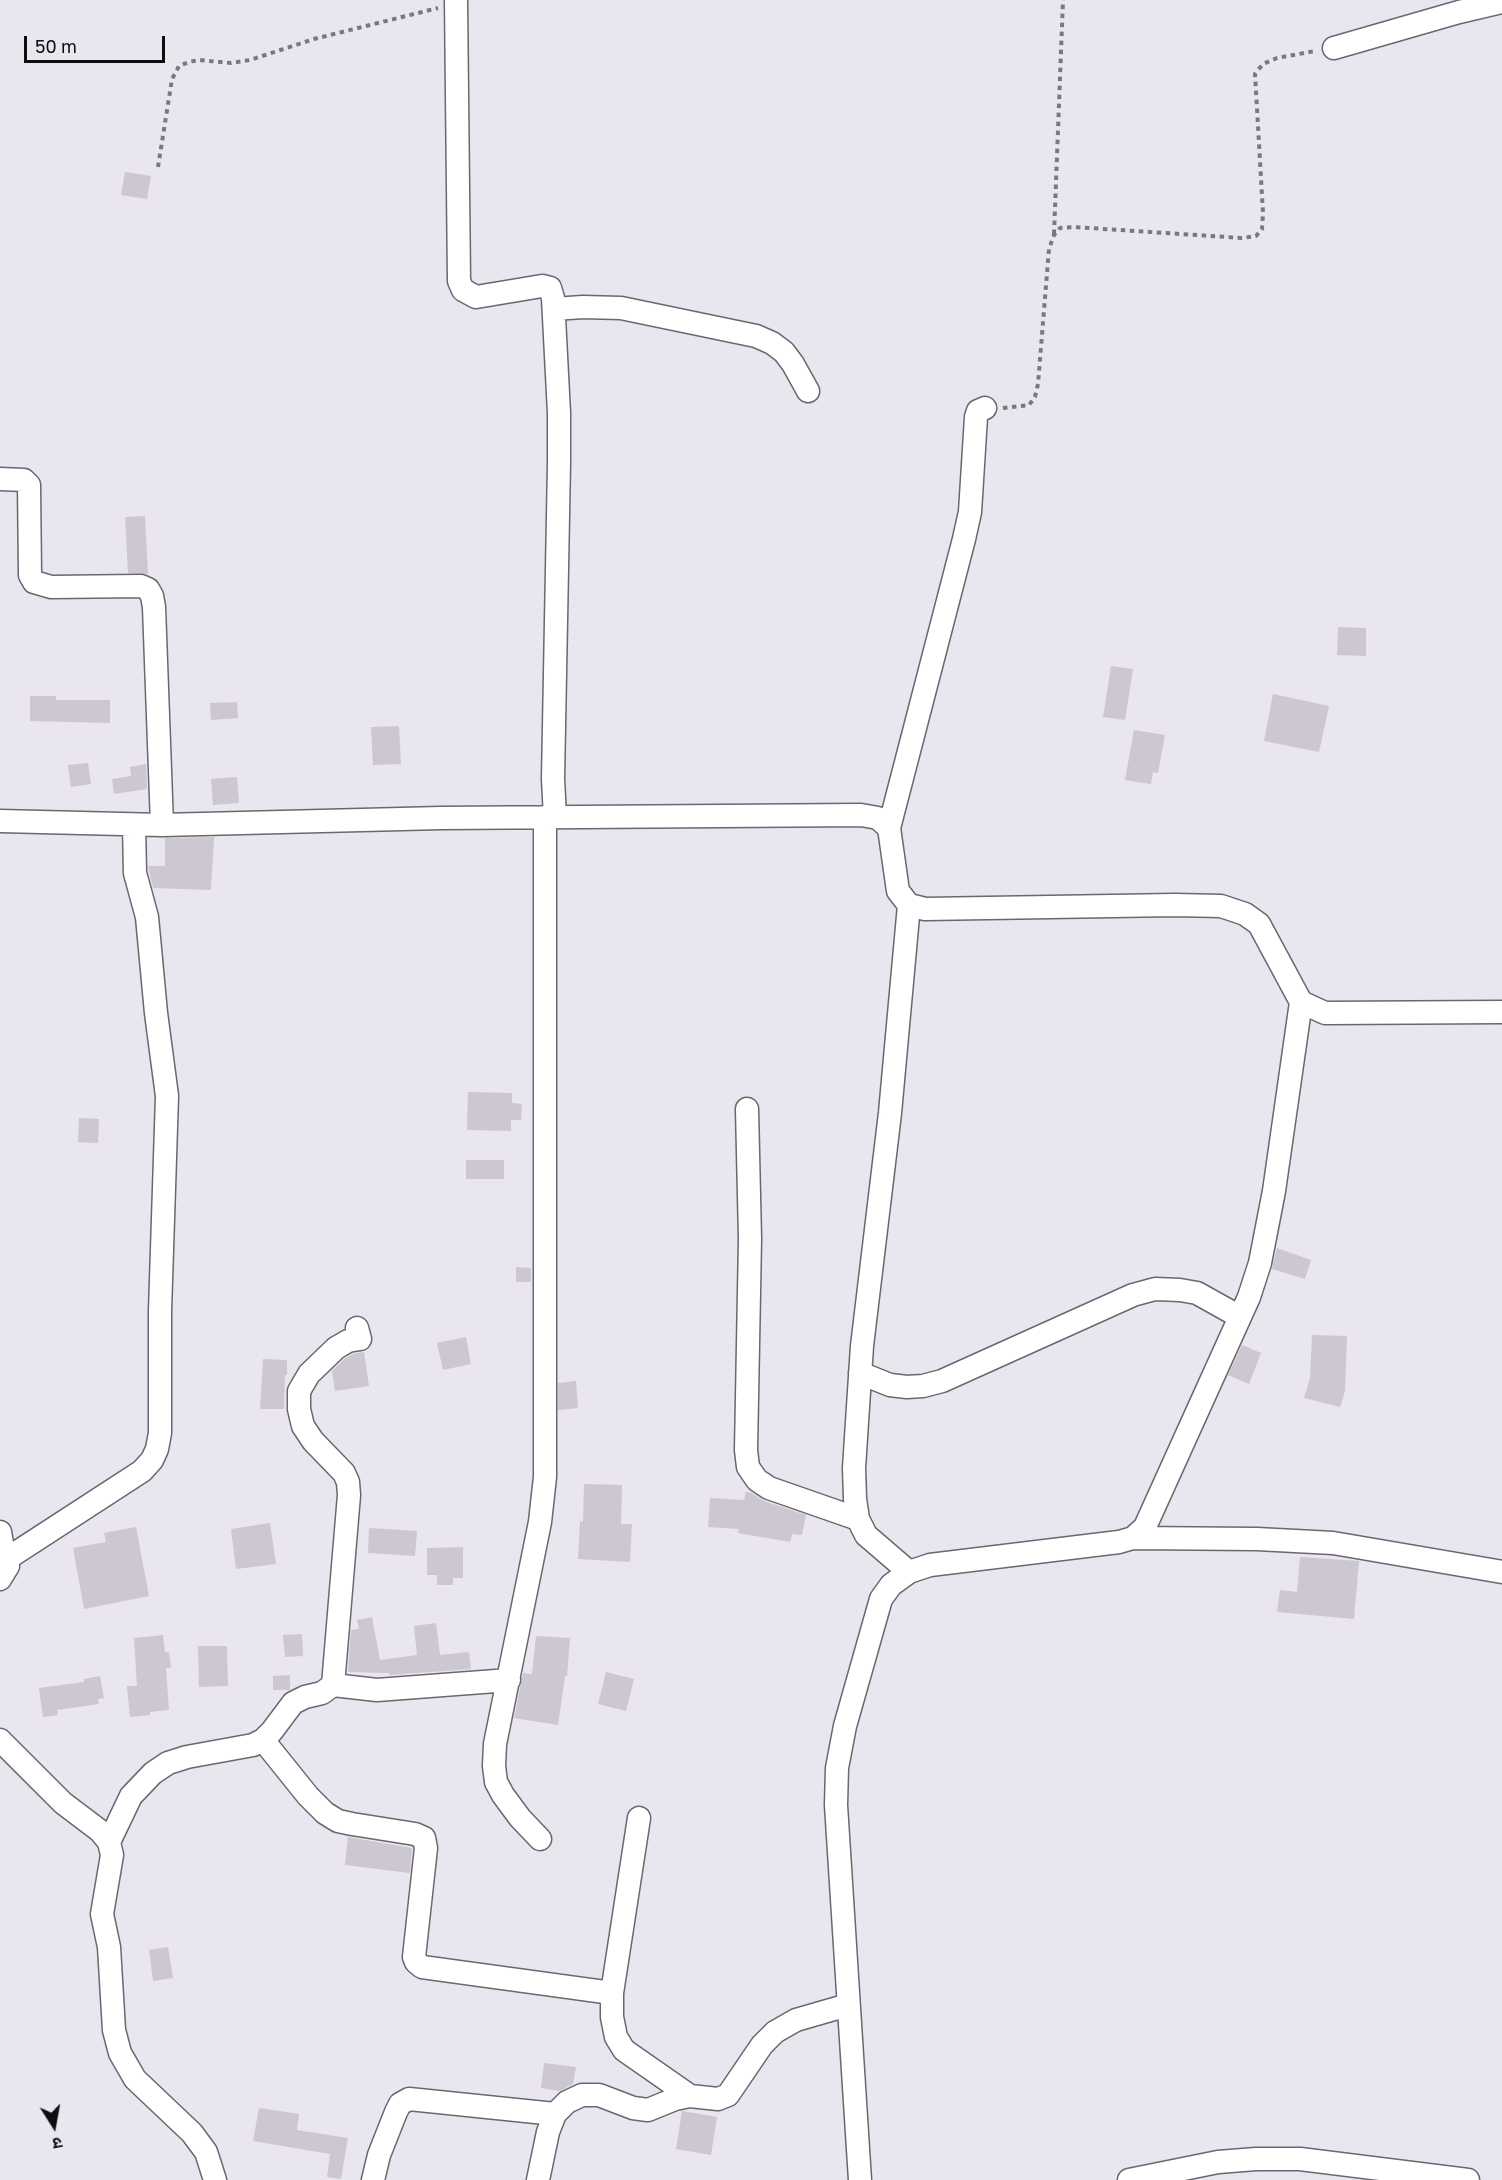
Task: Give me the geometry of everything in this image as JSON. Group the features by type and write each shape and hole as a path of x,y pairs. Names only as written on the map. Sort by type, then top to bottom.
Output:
{"street":[{"path":"456,2 459,281 464,290 476,297 529,287 550,288 554,309 560,453 553,779 550,817 545,1478 540,1522 495,1744 494,1766 496,1782 502,1795 540,1839"},
{"path":"1334,48 1502,2"},
{"path":"554,309 583,306 621,308 756,336 772,343 784,352 808,391"},
{"path":"985,408 978,411 976,417 970,512 964,539 888,828 898,891 909,905 925,909 1221,906 1245,914 1259,924 1301,1002 1268,1228 1260,1263 1240,1317 1153,1511 1145,1527 1133,1538"},
{"path":"0,479 24,480 28,485 30,575 34,582 51,586 141,586 148,589 152,596 162,825"},
{"path":"0,821 162,825 550,817 861,815 878,818 888,828"},
{"path":"3,1570 142,1471 152,1460 159,1441 160,1311 167,1096 147,917 135,873 134,825"},
{"path":"909,905 890,1113 860,1373 854,1468 858,1519 866,1535 909,1572"},
{"path":"1301,1002 1325,1013 1502,1012"},
{"path":"747,1109 750,1239 746,1450 748,1467 757,1480 769,1488 858,1519"},
{"path":"860,1373 890,1385 907,1387 942,1381 1133,1294 1155,1289 1197,1293 1240,1317"},
{"path":"333,1685 349,1495 348,1482 344,1473 313,1441 303,1426 299,1409 299,1391 309,1374 336,1348 348,1341 360,1339 357,1328"},
{"path":"0,1532 3,1570"},
{"path":"860,2180 836,1805 837,1768 845,1726 881,1599 891,1585 909,1572 930,1565 1119,1542 1133,1538 1324,1542 1502,1572"},
{"path":"109,1842 131,1796 153,1773 168,1763 187,1757 253,1745 263,1740 293,1703 321,1693 333,1685 377,1690 509,1680"},
{"path":"0,1740 63,1803 100,1831 109,1842 112,1855 102,1914 109,1947 114,2030 120,2054 135,2079 192,2133 206,2152 215,2180"},
{"path":"263,1740 308,1796 325,1813 338,1821 415,1834 424,1838 426,1848 414,1956 416,1962 422,1966 612,1993"},
{"path":"639,1818 612,1993 614,2027 616,2037 624,2050 690,2096"},
{"path":"537,2180 548,2132 555,2114 567,2102 582,2096 599,2095 633,2108 648,2110 675,2099 690,2096 718,2099 728,2095 762,2045 775,2032 796,2020 849,2006"},
{"path":"373,2180 379,2155 396,2112 400,2104 409,2099 555,2114"},
{"path":"1129,2180 1218,2162 1300,2159 1468,2180"}],"path":[{"path":"985,408 1029,405 1035,397 1038,384 1049,249 1054,235 1064,0"},
{"path":"158,166 172,79 179,66 199,60 231,63 250,60 314,39 456,2"},
{"path":"1054,235 1060,228 1074,227 1256,236 1262,229 1263,213 1255,74 1263,64 1277,58 1334,48"}],"building":[{"path":"125,172 151,176 147,199 121,195"},
{"path":"145,516 148,574 128,573 125,517"},
{"path":"1338,627 1366,628 1366,656 1337,655"},
{"path":"1111,666 1133,669 1125,720 1103,717"},
{"path":"1273,694 1329,706 1319,752 1264,741"},
{"path":"30,696 56,696 56,700 110,700 110,723 30,721"},
{"path":"237,702 238,718 211,720 210,703"},
{"path":"399,726 401,764 373,765 371,727"},
{"path":"1134,730 1165,735 1158,773 1153,772 1151,784 1125,780"},
{"path":"88,763 91,784 71,787 68,765"},
{"path":"146,764 147,789 114,794 112,779 131,776 130,767"},
{"path":"237,777 239,803 213,805 211,779"},
{"path":"214,837 211,890 153,888 148,866 165,866 165,838"},
{"path":"468,1092 512,1093 512,1103 522,1104 521,1120 511,1120 511,1131 467,1130"},
{"path":"79,1118 99,1119 98,1143 78,1142"},
{"path":"466,1160 504,1160 504,1179 466,1179"},
{"path":"1277,1248 1311,1260 1305,1279 1272,1269"},
{"path":"516,1267 531,1268 531,1282 516,1282"},
{"path":"1312,1335 1347,1336 1345,1391 1340,1407 1304,1398 1310,1378"},
{"path":"466,1337 471,1364 443,1370 437,1343"},
{"path":"1242,1345 1261,1353 1249,1384 1228,1375"},
{"path":"364,1352 369,1386 335,1391 332,1371 344,1359"},
{"path":"263,1359 287,1360 284,1409 260,1409"},
{"path":"576,1381 578,1408 558,1410 558,1383"},
{"path":"584,1484 622,1485 621,1524 632,1524 630,1562 578,1559 580,1521 583,1522"},
{"path":"746,1492 764,1501 806,1515 802,1535 792,1534 790,1542 738,1533 739,1529 708,1527 710,1498 744,1500"},
{"path":"270,1523 276,1564 236,1569 231,1529"},
{"path":"136,1527 149,1596 84,1609 73,1548 106,1542 104,1533"},
{"path":"369,1528 417,1531 415,1556 368,1553"},
{"path":"463,1547 463,1578 453,1578 453,1585 437,1585 437,1575 427,1575 427,1548"},
{"path":"1300,1557 1359,1561 1354,1619 1277,1612 1280,1590 1297,1592"},
{"path":"372,1617 380,1660 417,1655 414,1626 436,1623 440,1655 469,1652 471,1669 390,1675 389,1673 348,1672 351,1630 359,1629 357,1620"},
{"path":"302,1634 303,1656 285,1657 283,1635"},
{"path":"163,1635 165,1652 169,1652 171,1668 166,1668 169,1710 130,1717 127,1686 137,1686 134,1638"},
{"path":"536,1636 570,1638 567,1676 565,1676 558,1725 514,1718 523,1673 532,1674"},
{"path":"198,1646 227,1646 228,1686 199,1687"},
{"path":"606,1672 634,1679 626,1711 598,1704"},
{"path":"290,1675 290,1690 273,1690 273,1676"},
{"path":"100,1676 104,1698 98,1699 99,1704 57,1710 58,1715 43,1717 39,1688 84,1682 84,1679"},
{"path":"348,1837 412,1848 410,1873 345,1865"},
{"path":"168,1947 173,1978 153,1981 149,1950"},
{"path":"544,2063 576,2067 573,2084 560,2091 541,2088"},
{"path":"259,2108 299,2114 297,2130 348,2138 341,2179 327,2177 330,2154 253,2141"},
{"path":"682,2111 717,2117 711,2155 676,2149"}]}
